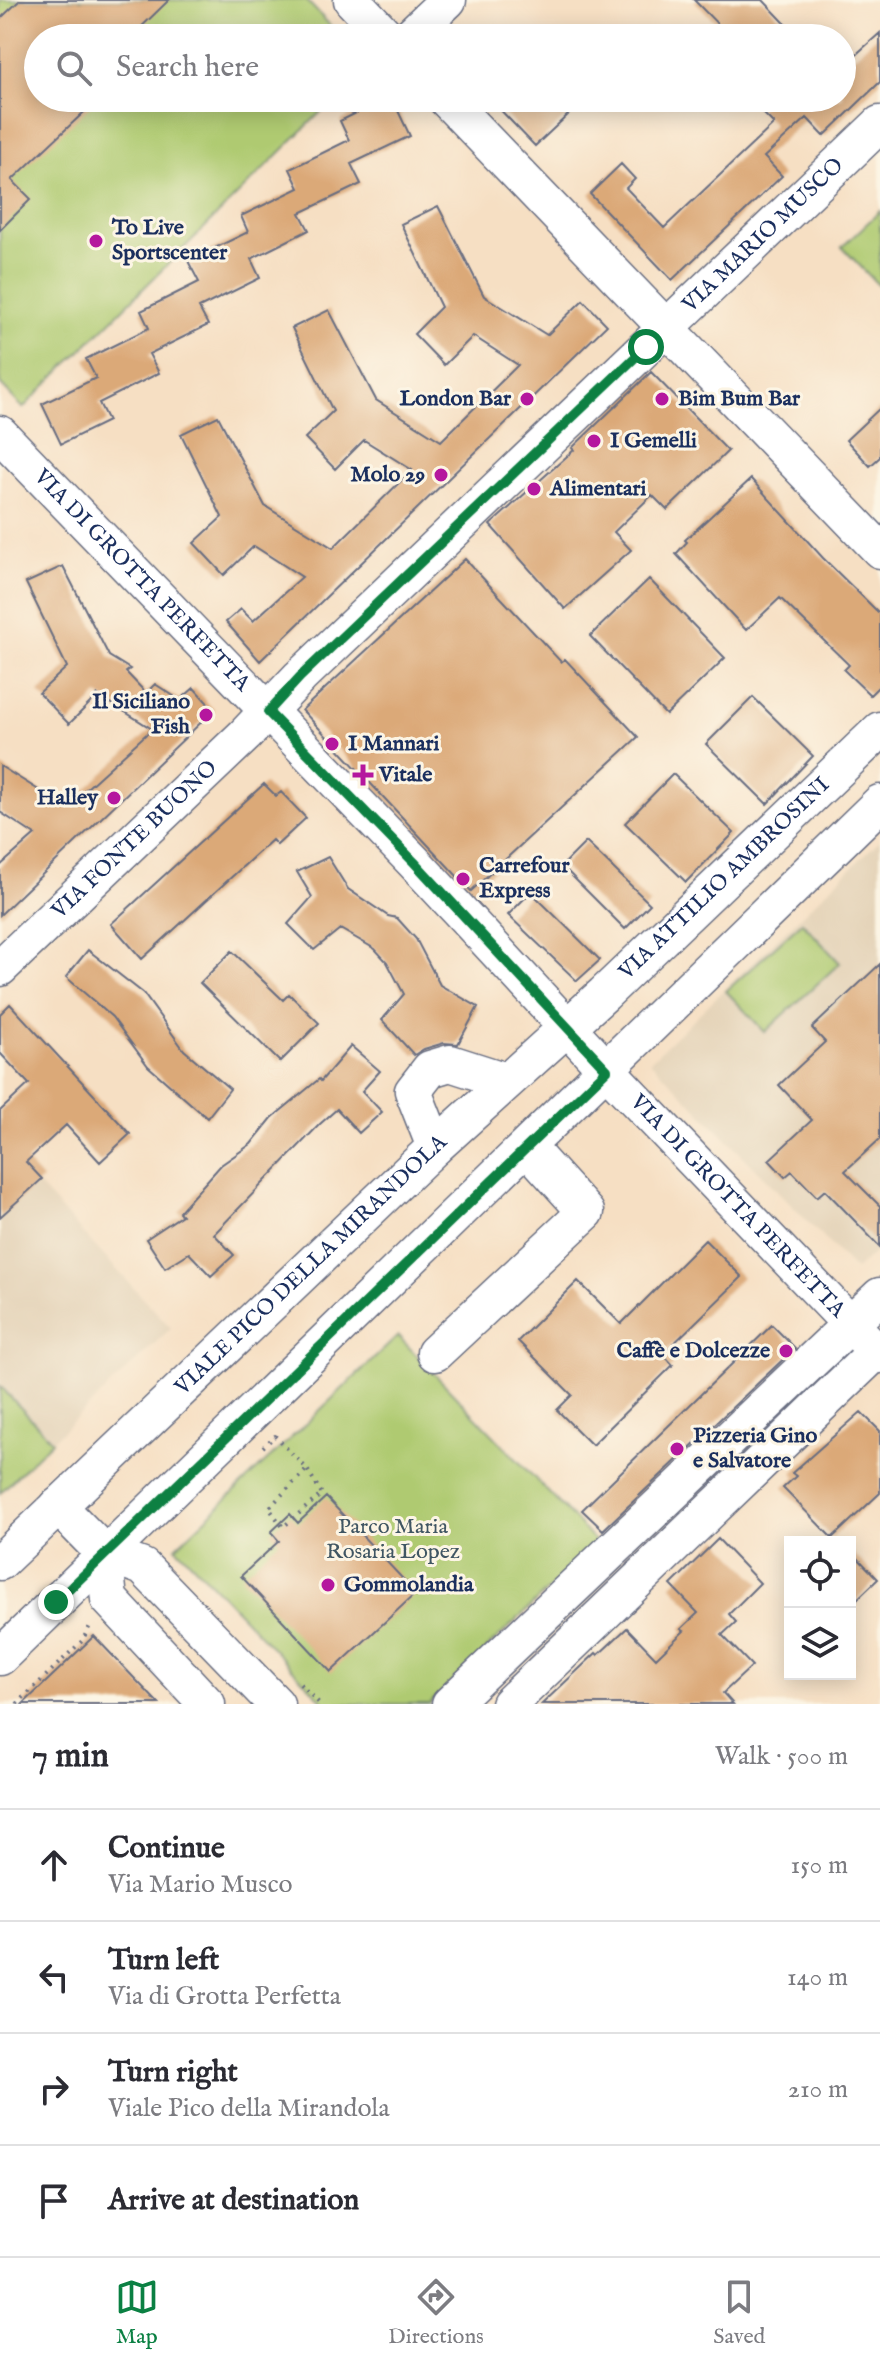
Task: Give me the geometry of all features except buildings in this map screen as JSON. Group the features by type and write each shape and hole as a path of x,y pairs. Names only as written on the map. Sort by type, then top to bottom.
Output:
{"street":[{"path":"352,0 375,24"},
{"path":"423,24 448,0"},
{"path":"459,112 880,550"},
{"name":"VIA MARIO MUSCO","path":"268,712 300,677 880,124"},
{"name":"VIA DI GROTTA PERFETTA","path":"0,434 414,862 566,1027 879,1351"},
{"name":"VIA FONTE BUONO","path":"0,968 268,712"},
{"name":"VIA ATTILIO AMBROSINI","path":"566,1027 880,730"},
{"path":"0,1657 880,803"},
{"name":"VIALE PICO DELLA MIRANDOLA","path":"0,1562 435,1147 566,1027"},
{"path":"435,1147 413,1091 430,1069 450,1063 506,1081"},
{"path":"435,1353 586,1212 527,1147"},
{"path":"450,1704 880,1296"},
{"path":"509,1704 838,1386 879,1351"},
{"path":"811,1360 833,1366 839,1378 838,1386"},
{"path":"58,1506 104,1553 143,1567 276,1704"},
{"path":"611,1550 639,1578"},
{"path":"104,1553 109,1599 207,1704"}],"path":[{"path":"263,1447 275,1436 307,1469 322,1494 283,1527 269,1508 307,1469"}],"shaded area":[{"path":"880,840 880,1248 855,1270 650,1061"},
{"path":"37,1184 171,1328 52,1441 0,1386 0,1217"}],"green space":[{"name":"To Live Sportscenter","path":"0,0 306,0 329,24 24,24 24,112 321,112 23,408 0,384"},
{"path":"880,211 880,287 842,247"},
{"path":"802,922 840,963 765,1032 726,991"},
{"name":"Parco Maria Rosaria Lopez","path":"398,1336 597,1543 429,1704 326,1704 176,1547"},
{"path":"0,1386 52,1441 0,1493"}],"place":[{"name":"To Live Sportscenter","path":"96,241"},
{"name":"London Bar","path":"527,399"},
{"name":"Bim Bum Bar","path":"662,399"},
{"name":"I Gemelli","path":"594,441"},
{"name":"Molo 29","path":"441,475"},
{"name":"Alimentari","path":"534,489"},
{"name":"Il Siciliano Fish","path":"206,715"},
{"name":"I Mannari","path":"332,744"},
{"name":"Vitale","path":"363,775"},
{"name":"Halley","path":"114,798"},
{"name":"Carrefour Express","path":"463,879"},
{"name":"Caffè e Dolcezze","path":"786,1351"},
{"name":"Pizzeria Gino e Salvatore","path":"677,1449"},
{"name":"Gommolandia","path":"328,1585"}],"route":[{"path":"56,1602 607,1070 414,862 268,712 300,677 646,347"}]}
